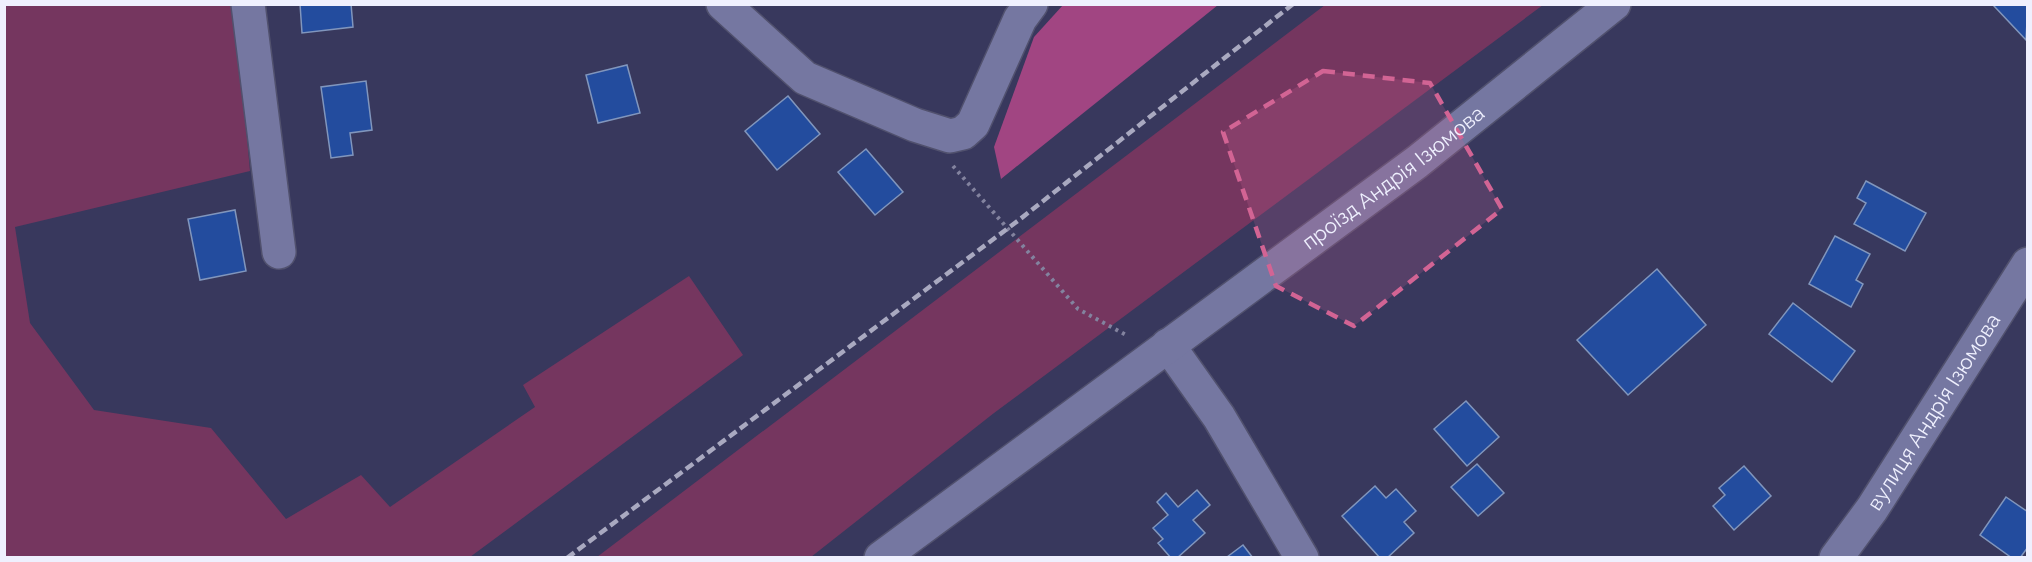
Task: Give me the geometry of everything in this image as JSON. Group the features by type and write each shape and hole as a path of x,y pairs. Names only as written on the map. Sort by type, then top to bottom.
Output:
{"street":[{"path":"248,4 279,252"},
{"path":"723,4 805,78 915,125 950,136 963,133 973,124 1020,19 1031,4"},
{"name":"проїзд Андрія Ізюмова","path":"880,558 1417,162 1614,4"},
{"name":"вулиця Андрія Ізюмова","path":"1836,558 1872,509 2028,264"},
{"path":"1168,345 1219,417 1302,558"}],"path":[{"path":"950,136 953,167 1078,309 1120,334 1168,345"}],"highlighted area":[{"path":"1323,71 1430,83 1502,209 1354,326 1276,286 1223,132"}],"shaded area":[{"path":"4,5 235,5 250,171 15,227 30,323 94,410 211,428 286,519 361,475 390,507 535,407 523,385 689,276 743,355 470,557 5,557"},
{"path":"1063,5 1218,5 1001,179 994,147 1034,37"},
{"path":"1325,5 1543,5 994,413 811,557 597,557"}],"building":[{"path":"300,4 351,4 353,27 302,33"},
{"path":"1996,4 2028,4 2026,40 1994,6"},
{"path":"627,65 640,113 598,123 586,75"},
{"path":"366,81 372,130 350,133 353,155 331,158 321,87"},
{"path":"788,96 820,134 777,170 745,131"},
{"path":"866,149 903,192 875,215 838,172"},
{"path":"1866,181 1926,213 1905,251 1854,224 1866,203 1857,198"},
{"path":"235,210 246,271 200,280 188,219"},
{"path":"1835,236 1870,254 1856,280 1863,284 1851,307 1809,284"},
{"path":"1657,269 1706,325 1628,395 1577,340"},
{"path":"1793,303 1855,351 1832,382 1769,334"},
{"path":"1466,401 1499,437 1467,466 1434,429"},
{"path":"1477,464 1504,493 1478,516 1451,487"},
{"path":"1744,466 1771,496 1734,530 1713,506 1725,495 1719,488"},
{"path":"1375,486 1386,498 1396,489 1416,511 1404,522 1414,533 1387,558 1380,558 1342,516"},
{"path":"1197,490 1210,505 1193,520 1205,533 1177,558 1171,558 1158,543 1163,539 1153,528 1168,515 1157,502 1166,493 1178,507"},
{"path":"2006,497 2028,512 2028,547 2020,558 2012,558 1980,535"},
{"path":"1243,545 1253,558 1227,557"}],"railway":[{"path":"567,558 1019,220 1293,4"}]}
